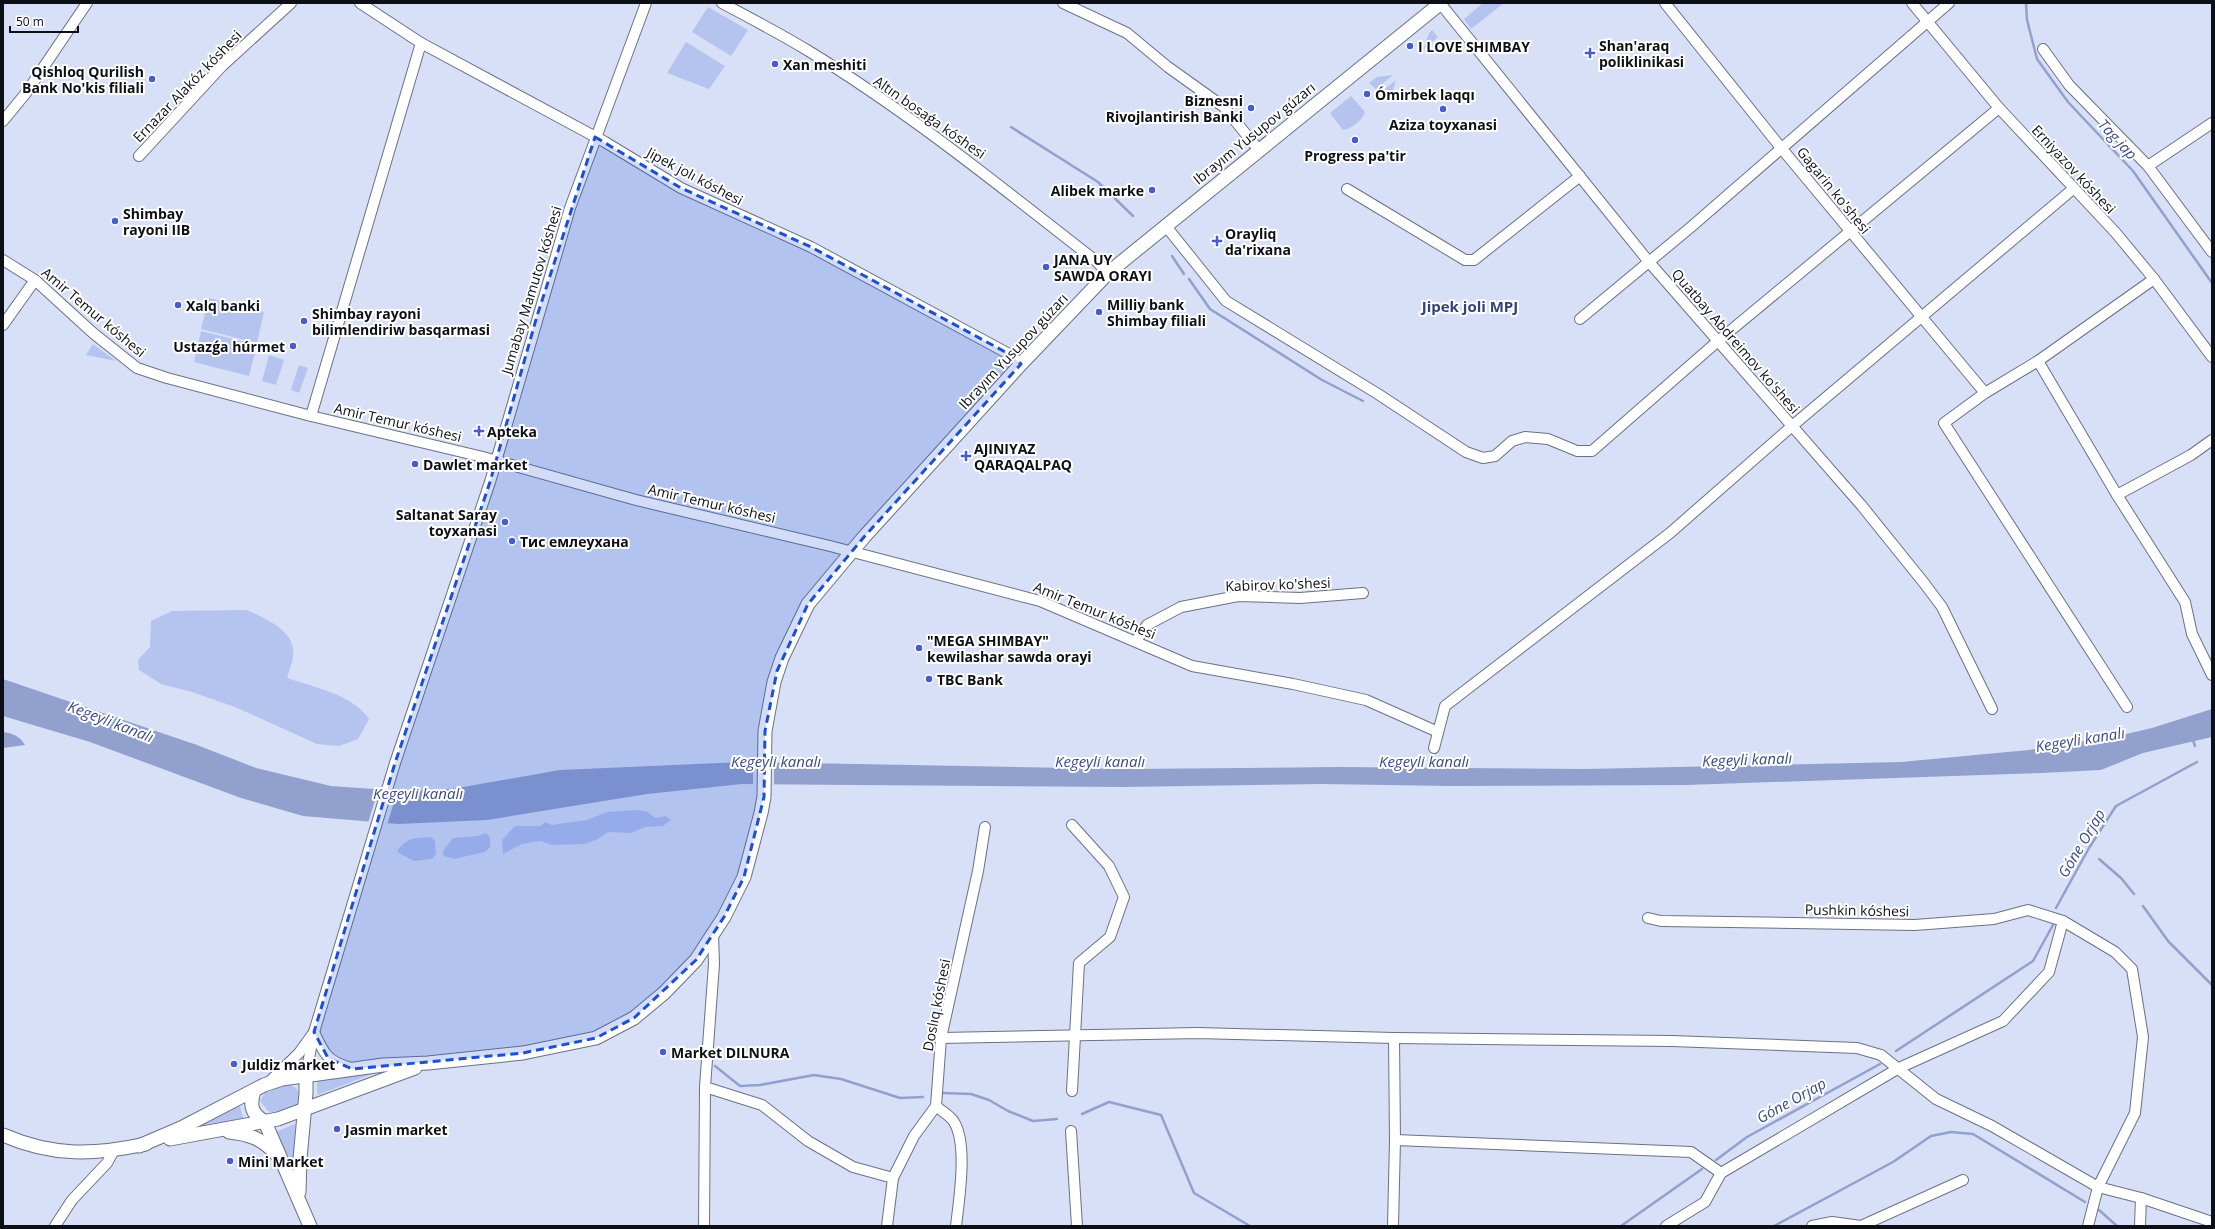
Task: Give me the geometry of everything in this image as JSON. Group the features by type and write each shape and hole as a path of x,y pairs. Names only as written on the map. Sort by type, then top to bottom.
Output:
{"main road":[{"name":"Ibrayım Yusupov gúzarı","path":"428,1063 542,1050 596,1038 634,1018 664,993 696,960 724,917 744,877 764,797 764,750 774,682 782,658 808,604 852,551 1021,364 1108,273 1165,225 1441,3"},
{"path":"139,1146 181,1128 259,1088 282,1078 352,1069 428,1063"},
{"path":"3,1135 53,1150 89,1154 113,1152 211,1131 264,1122 293,1113 428,1063"},
{"path":"300,1198 300,1159 306,1074"},
{"path":"259,1088 251,1101 252,1109 255,1116 264,1122 300,1198 310,1226"},
{"path":"211,1131 245,1134 259,1138 270,1147 284,1164"}],"street":[{"path":"3,122 26,93 87,3"},
{"name":"Ernazar Alakóz kóshesi","path":"139,156 222,66 291,3"},
{"name":"Jipek jolı kóshesi","path":"360,3 421,43 595,137 681,188 811,246 1009,354 1021,364"},
{"name":"Jumabay Mamutov kóshesi","path":"314,1032 395,763 496,461 570,208 595,137 646,3"},
{"name":"Altın bosaǵa kóshesi","path":"722,3 807,50 889,104 983,172 1096,261 1108,273"},
{"path":"1063,3 1133,37 1168,67 1224,107 1258,150"},
{"name":"Quatbay Abdreimov ko'shesi","path":"1441,3 1649,262 1791,427 1862,506 1942,607 1992,709"},
{"name":"Gagarin ko'shesi","path":"1665,3 1849,231 1985,393"},
{"name":"Erniyazov kóshesi","path":"1912,3 1999,108 2114,232 2154,279 2212,357"},
{"path":"1580,319 1782,149 1949,3"},
{"path":"311,416 421,43"},
{"path":"2043,48 2069,85 2148,166 2212,252"},
{"path":"1165,225 1226,301 1378,394 1466,452 1483,458 1495,456 1512,441 1525,437 1548,439 1577,451 1592,451 1718,341 1999,108"},
{"path":"2148,166 2212,123"},
{"path":"1347,189 1465,260 1474,260 1580,176"},
{"path":"1434,748 1445,706 1664,537 1791,427 2073,189"},
{"name":"Amir Temur kóshesi","path":"3,260 35,280 93,333 137,368 167,378 311,416 496,461 636,500 852,551 1040,601 1192,666 1366,700 1438,732"},
{"path":"2127,707 1944,423 1985,393 2038,361 2154,279"},
{"path":"3,325 35,280"},
{"path":"2038,361 2118,495 2185,602 2192,634 2212,675"},
{"path":"2118,495 2191,455 2212,440"},
{"name":"Kabirov ko'shesi","path":"1136,642 1147,625 1181,607 1238,596 1300,598 1363,593"},
{"path":"1072,825 1109,866 1124,898 1110,937 1079,963 1072,1091"},
{"name":"Doslıq kóshesi","path":"936,1106 941,1038 978,872 984,827"},
{"name":"Pushkin kóshesi","path":"1648,918 1661,921 1915,925 1994,918 2028,910 2064,921 2115,952 2132,969 2143,1037 2136,1113 2098,1187 2088,1226"},
{"path":"1666,1226 1705,1202 1722,1173 1898,1068 2003,1021 2049,972 2064,921"},
{"path":"704,1226 705,1087 714,964 713,934"},
{"path":"314,1032 328,1058 336,1064 352,1069"},
{"path":"306,1074 314,1032"},
{"path":"259,1088 299,1053 314,1032"},
{"path":"941,1038 1198,1033 1394,1038 1672,1041 1856,1048 1881,1055 1936,1099 1992,1126 2098,1187 2141,1198 2212,1222"},
{"path":"1393,1226 1396,1140 1394,1038"},
{"path":"705,1087 762,1105 808,1141 853,1167 893,1178"},
{"path":"887,1226 893,1178 914,1136 936,1106 954,1122 960,1142 961,1179 956,1226"},
{"path":"1071,1131 1077,1226"},
{"path":"1396,1140 1691,1152 1722,1173"},
{"path":"60,1223 72,1200 107,1162 113,1152"},
{"path":"1812,1226 1832,1222 1861,1226 1963,1180"},
{"path":"2140,1226 2141,1198"}],"highlighted area":[{"path":"595,137 681,188 811,247 1009,354 1021,364 864,537 808,604 777,671 765,731 764,797 744,877 724,917 696,960 634,1018 596,1038 523,1053 352,1069 328,1058 314,1032 395,763 490,482 537,316"}],"shaded area":[{"path":"1483,3 1504,3 1471,29 1464,19"},
{"path":"708,7 748,30 731,56 692,32"},
{"path":"1432,30 1438,37 1423,50 1429,33"},
{"path":"1442,41 1449,49 1445,52 1428,53"},
{"path":"686,42 725,66 709,89 667,73"},
{"path":"1393,75 1376,89 1369,83 1377,77"},
{"path":"1396,80 1391,97 1388,99 1381,92"},
{"path":"1351,96 1365,112 1356,124 1343,130 1330,113"},
{"path":"209,298 264,312 257,343 201,329"},
{"path":"201,331 257,345 249,376 194,362"},
{"path":"93,344 116,361 86,355"},
{"path":"269,355 284,360 276,385 262,381"},
{"path":"299,365 308,368 299,393 291,390"},
{"path":"247,610 263,617 279,627 290,640 293,648 293,657 287,678 332,693 353,703 362,710 369,719 358,739 339,746 317,744 235,707 192,692 161,684 139,670 138,660 150,647 151,621 172,611"},
{"path":"635,810 646,811 656,818 665,816 671,820 663,826 645,827 631,833 608,832 598,839 584,844 552,845 540,841 522,844 503,854 502,840 515,826 540,826 546,822 551,825 587,820 607,812"},
{"path":"486,833 490,837 490,847 485,852 454,859 444,856 443,851 453,838 477,836"},
{"path":"431,837 435,841 436,854 432,859 414,861 397,852 404,843 411,839"},
{"path":"383,1070 317,1095 317,1077"},
{"path":"287,1084 294,1087 298,1091 299,1097 297,1104 274,1113 268,1111 260,1101 265,1093"},
{"path":"240,1106 243,1118 200,1126"},
{"path":"295,1124 294,1168 276,1132"}],"water":[{"name":"Kegeyli kanalı","path":"3,679 197,745 256,768 331,786 402,791 452,789 560,770 742,762 1126,769 1339,767 1586,769 1901,762 2029,750 2122,735 2152,728 2212,709 2212,737 2143,753 2101,770 2042,773 1686,785 1451,786 1321,784 1123,787 742,784 647,794 487,820 398,824 303,816 241,798 90,742 3,716"},
{"path":"3,732 16,736 21,739 25,745 3,748"}],"pier":[{"path":"753,760 774,760 774,786 753,786"},
{"path":"379,787 398,789 387,825 368,823"}],"waterway":[{"name":"Tag jap","path":"2026,3 2027,20 2037,59 2068,102 2133,171 2212,283"},
{"path":"1011,127 1098,182 1133,216"},
{"path":"1172,256 1184,274"},
{"path":"1189,279 1210,309 1322,380 1363,401"},
{"name":"Góne Orjap","path":"2193,740 2195,746"},
{"name":"Góne Orjap","path":"2056,908 2089,848 2116,806 2197,762"},
{"path":"2099,859 2121,878 2134,894"},
{"path":"2143,906 2168,941 2212,985"},
{"name":"Góne Orjap","path":"1896,1051 2033,961 2053,925"},
{"name":"Góne Orjap","path":"1716,1160 1747,1137 1880,1064"},
{"path":"715,1066 740,1086 760,1085 814,1075 841,1079 900,1098 923,1097"},
{"path":"943,1093 971,1094 989,1100 1008,1111 1033,1121 1057,1119"},
{"path":"1082,1114 1109,1102 1161,1115 1194,1193 1250,1226"},
{"path":"1774,1226 1893,1162 1931,1136 1951,1132 1973,1134 2085,1202"},
{"name":"Góne Orjap","path":"1621,1226 1702,1169"},
{"path":"2099,1210 2117,1226"}],"place":[{"name":"I LOVE SHIMBAY","path":"1410,46"},
{"name":"Shan'araq poliklinikasi","path":"1590,53"},
{"name":"Xan meshiti","path":"775,64"},
{"name":"Qishloq Qurilish Bank No'kis filiali","path":"152,79"},
{"name":"Ómirbek laqqı","path":"1367,94"},
{"name":"Biznesni Rivojlantirish Banki","path":"1251,108"},
{"name":"Aziza toyxanasi","path":"1443,109"},
{"name":"Progress pa'tir","path":"1355,140"},
{"name":"Alibek marke","path":"1152,190"},
{"name":"Shimbay rayoni IIB","path":"115,221"},
{"name":"Orayliq da'rixana","path":"1217,241"},
{"name":"JANA UY SAWDA ORAYI","path":"1046,267"},
{"name":"Xalq banki","path":"178,305"},
{"name":"Milliy bank Shimbay filiali","path":"1099,312"},
{"name":"Shimbay rayoni bilimlendiriw basqarmasi","path":"304,321"},
{"name":"Ustazǵa húrmet","path":"293,346"},
{"name":"Apteka","path":"479,431"},
{"name":"AJINIYAZ QARAQALPAQ","path":"966,456"},
{"name":"Dawlet market","path":"415,464"},
{"name":"Saltanat Saray toyxanasi","path":"505,522"},
{"name":"Тис емлеухана","path":"512,541"},
{"name":"\"MEGA SHIMBAY\" kewilashar sawda orayi","path":"919,648"},
{"name":"TBC Bank","path":"929,679"},
{"name":"Market DILNURA","path":"663,1052"},
{"name":"Juldiz market","path":"234,1064"},
{"name":"Jasmin market","path":"337,1129"},
{"name":"Mini Market","path":"230,1161"}],"district":[{"name":"Jipek joli MPJ","path":"1470,306"}]}
